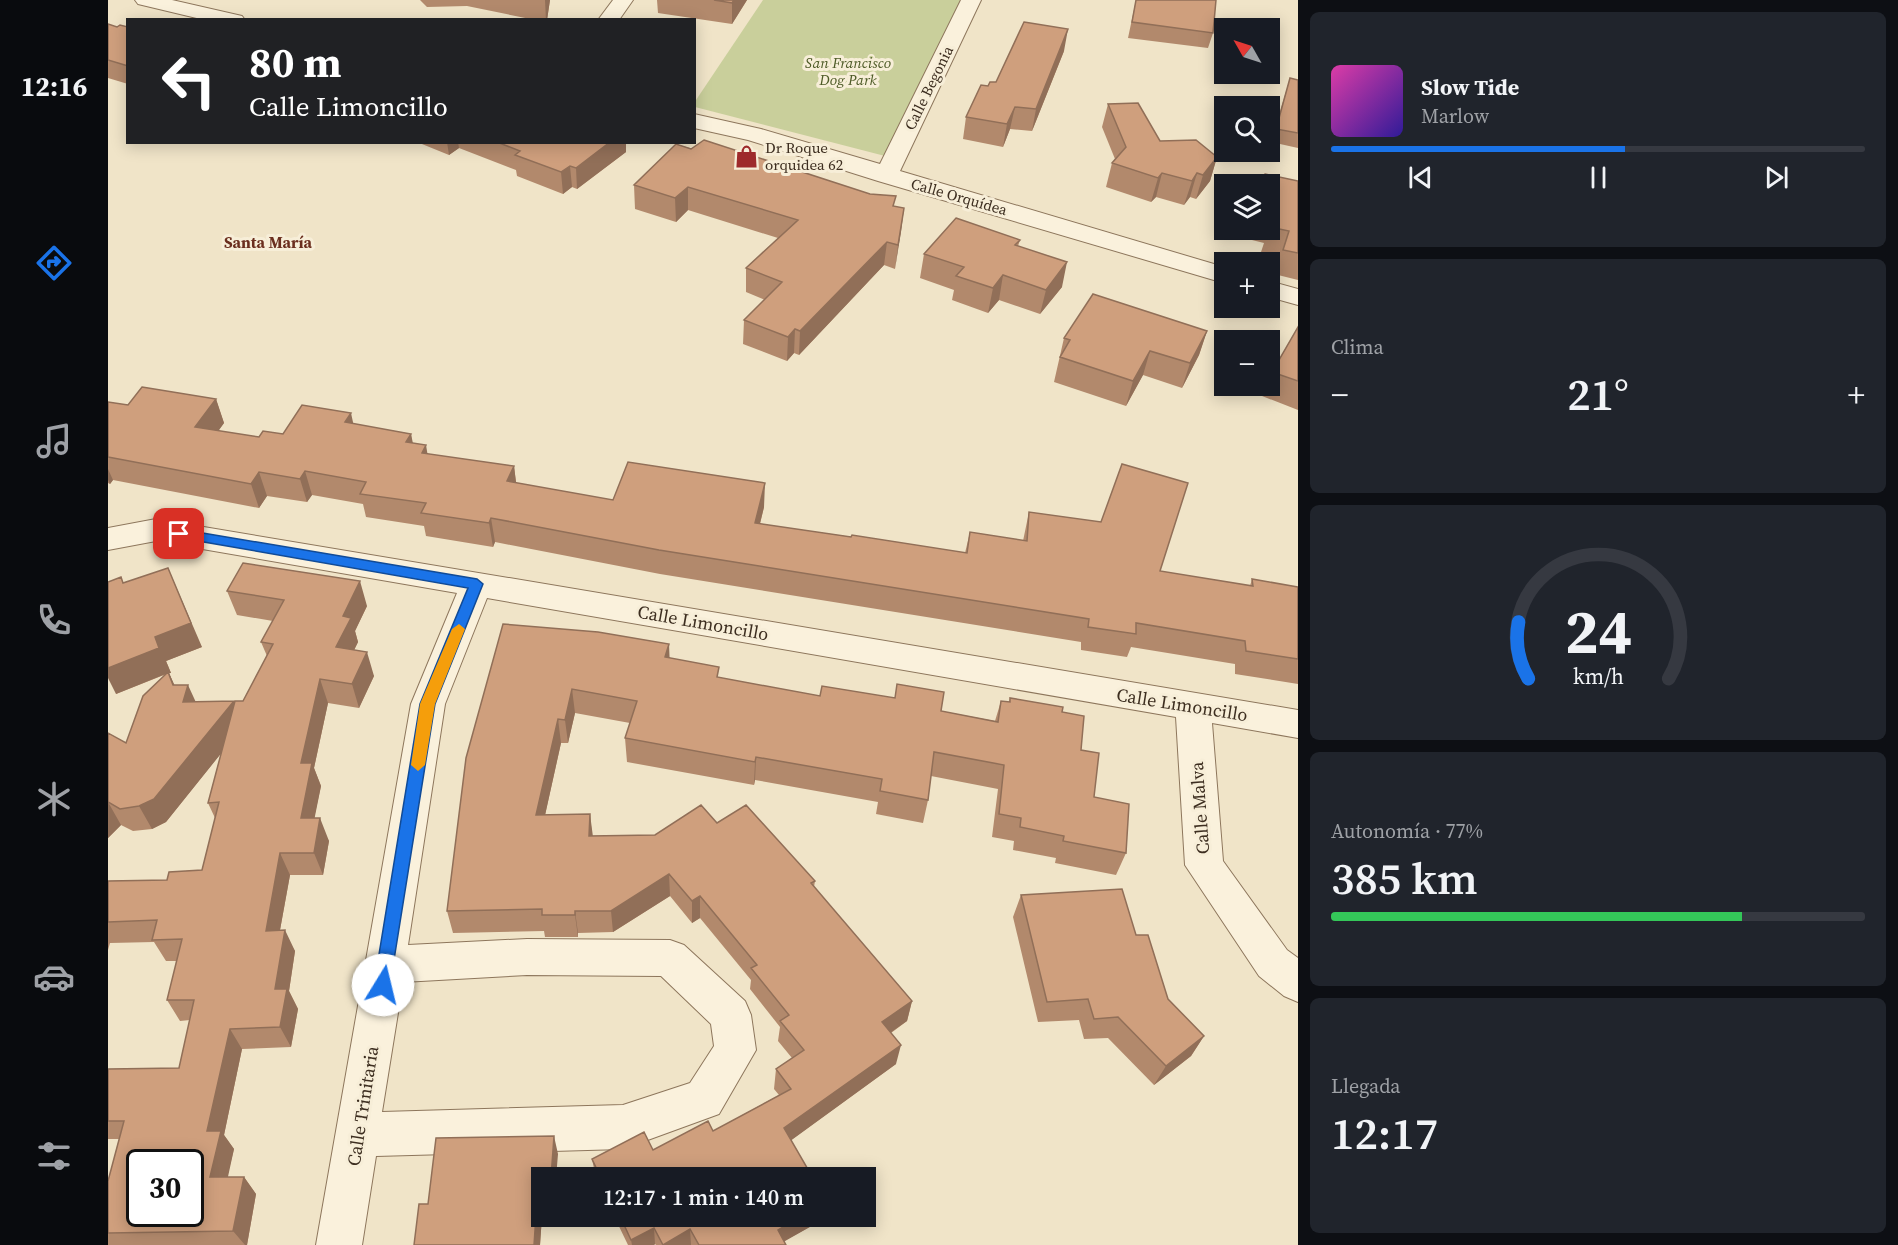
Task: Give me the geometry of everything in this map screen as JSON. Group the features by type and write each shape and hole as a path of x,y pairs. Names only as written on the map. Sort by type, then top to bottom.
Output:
{"street":[{"path":"145,0 226,18"},
{"path":"610,18 623,0"},
{"name":"Calle Begonia","path":"886,176 971,0"},
{"name":"Calle Orquídea","path":"696,121 753,134 886,176 1214,272"},
{"path":"1280,292 1298,297"},
{"name":"Calle Limoncillo","path":"108,538 156,530 1193,708 1298,724"},
{"name":"Calle Trinitaria","path":"339,1245 359,1135 428,704 477,584"},
{"name":"Calle Malva","path":"1193,708 1204,865 1273,963 1298,983"},
{"path":"359,1135 623,1126 704,1099 735,1050 730,1016 670,958 527,957 386,964"}],"green space":[{"name":"San Francisco Dog Park","path":"763,0 963,0 885,156 696,107 696,100"}],"building":[{"path":"714,0 734,0 732,3"},
{"path":"1136,0 1216,0 1213,33 1132,22"},
{"path":"1024,22 1068,29 1036,109 1015,107 1007,124 966,117 981,85 988,86 990,82 996,82"},
{"path":"108,24 126,26 126,65 108,60"},
{"path":"1290,78 1298,80 1298,133 1280,130 1280,114"},
{"path":"1138,103 1160,141 1196,140 1214,155 1214,161 1203,175 1197,173 1192,181 1162,173 1158,178 1112,163 1126,147 1108,104"},
{"path":"704,140 870,194 896,196 893,206 904,208 898,245 887,242 800,331 795,329 788,337 744,320 782,282 746,268 798,220 688,187 675,198 634,185 676,144 691,149"},
{"path":"502,144 607,144 576,168 570,166 561,172 515,155 520,151"},
{"path":"1280,177 1298,181 1298,253 1283,250 1289,231 1280,229"},
{"path":"956,218 1020,240 1015,245 1067,262 1046,290 1003,275 993,288 956,276 964,267 924,254"},
{"path":"1093,294 1207,331 1190,363 1150,351 1133,381 1060,357 1070,340 1064,338"},
{"path":"1298,327 1298,381 1280,375 1280,358"},
{"path":"142,387 216,399 195,427 259,437 263,431 283,434 302,405 351,413 345,422 411,434 406,442 426,445 422,453 514,466 507,481 613,500 628,462 765,483 755,523 967,553 970,532 1027,541 1029,512 1101,522 1122,464 1188,483 1160,571 1253,586 1252,579 1298,587 1298,659 1246,651 1245,641 1136,623 1136,634 1088,627 1089,619 659,550 491,518 489,523 421,513 426,503 360,494 366,482 305,471 300,479 259,472 251,484 108,457 108,402 128,405"},
{"path":"243,563 360,581 343,616 351,618 336,647 367,652 352,684 320,679 301,763 312,763 301,818 320,818 314,853 280,853 266,931 285,930 275,989 287,989 280,1027 230,1029 207,1131 221,1131 210,1177 244,1177 233,1231 108,1233 108,1181 124,1121 108,1121 108,1069 179,1068 194,1000 167,1000 182,939 152,940 157,920 108,922 108,881 167,880 169,872 202,870 219,802 208,803 235,701 243,701 273,644 261,642 284,600 227,591"},
{"path":"168,568 191,623 155,637 159,648 108,668 108,582 121,577 123,583"},
{"path":"503,624 598,632 669,644 665,657 719,667 717,677 820,696 822,686 895,698 897,684 944,692 941,711 998,722 1001,701 1010,702 1010,698 1063,707 1062,712 1084,716 1081,750 1099,753 1094,797 1129,804 1126,853 1063,841 1064,836 1020,827 1021,818 999,814 1004,765 934,752 928,800 880,791 882,779 756,757 755,762 625,738 637,701 572,689 565,720 558,719 536,815 590,814 589,836 655,835 701,805 717,823 746,805 815,881 811,883 912,1001 882,1022 901,1045 784,1128 807,1167 596,1167 592,1159 644,1132 653,1150 708,1121 713,1131 791,1089 776,1069 804,1050 780,1021 789,1015 751,968 757,965 700,896 692,901 669,874 611,911 575,911 575,915 542,915 542,909 447,911 466,758"},
{"path":"168,672 173,685 188,685 183,702 234,701 154,799 139,806 120,809 108,802 108,733 126,743 143,696"},
{"path":"1122,889 1136,935 1148,935 1168,999 1204,1036 1166,1066 1118,1017 1094,1019 1088,999 1047,1002 1021,895"},
{"path":"554,1136 552,1167 531,1167 531,1227 535,1227 534,1245 414,1245 419,1204 428,1204 436,1138"},
{"path":"625,1227 783,1227 778,1230 786,1245 699,1245 690,1229 663,1245 654,1228 631,1240"}],"slow traffic":[{"path":"418,765 428,704 459,629"}],"place":[{"name":"Dr Roque orquidea 62","path":"747,157"}],"district":[{"name":"Santa María","path":"268,242"}],"route":[{"path":"179,534 477,584 428,704 383,985"}]}
